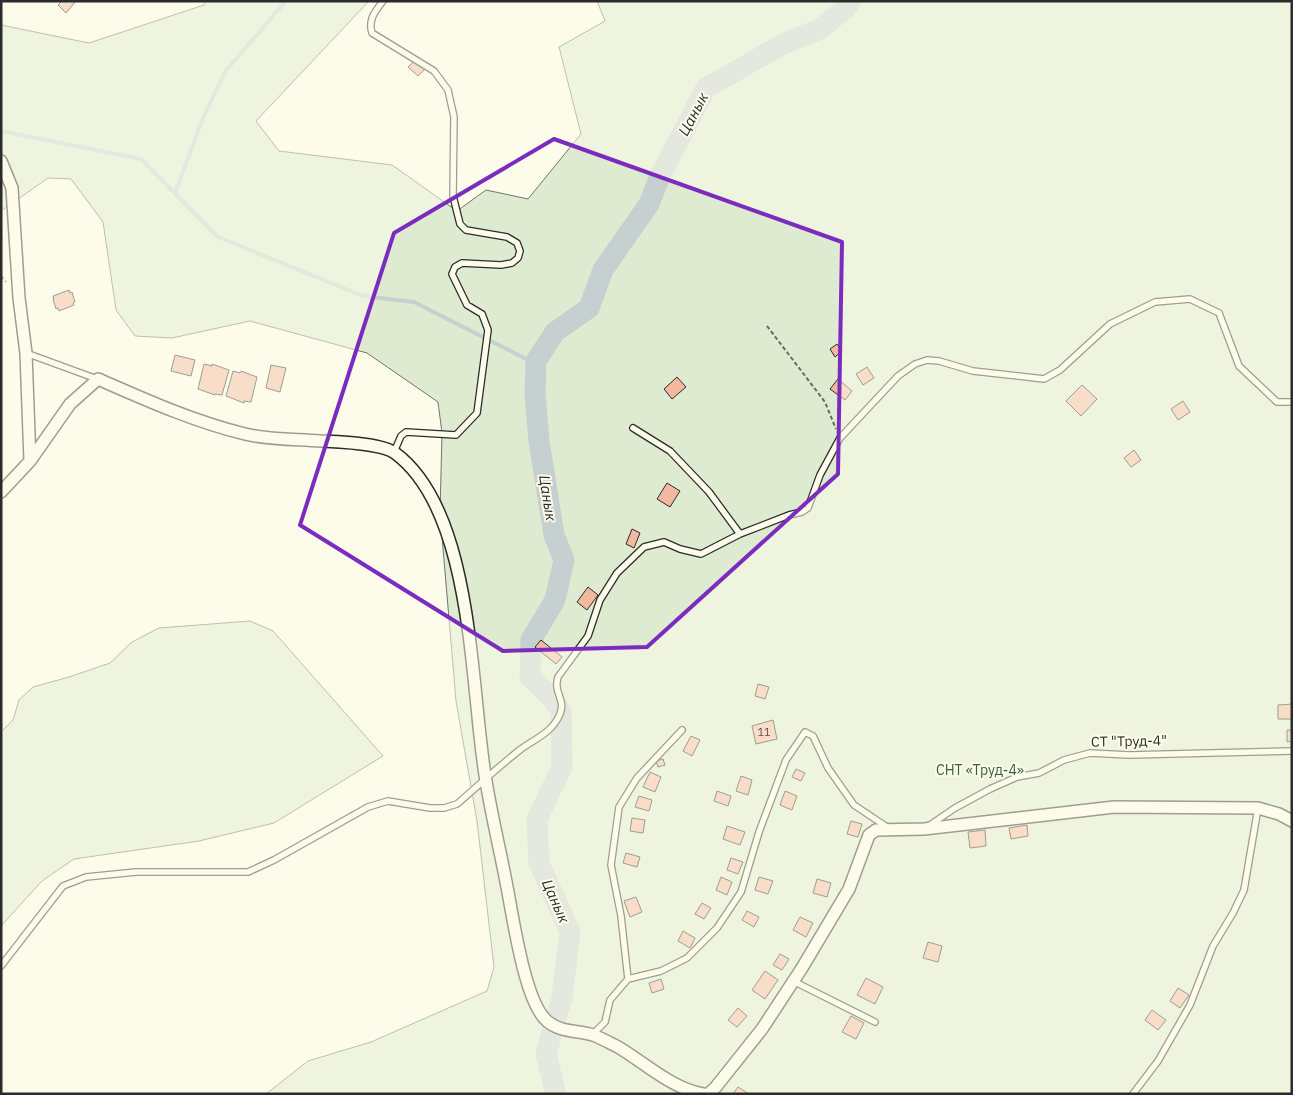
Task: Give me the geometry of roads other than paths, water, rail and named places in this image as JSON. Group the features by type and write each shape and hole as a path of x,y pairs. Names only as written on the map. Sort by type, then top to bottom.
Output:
{"street":[{"path":"1,160 12,188 19,298 26,353 30,461"},
{"path":"1,492 30,461 70,404 98,379 204,422 248,434 365,444 394,452 421,478 440,513 453,553 465,610 485,780 518,946 527,982 539,1010 546,1021 562,1030 592,1035 617,1047 680,1086 703,1094"},
{"path":"708,1094 762,1029 794,981 849,889 869,835 876,830 924,829 1114,807 1258,808 1279,814 1292,821"}],"lane":[{"path":"383,1 371,17 370,26 372,33 434,71 448,90 454,117 452,196 460,224 466,230 507,237 517,243 520,251 518,258 512,264 462,263 455,267 452,274 467,305 482,314 488,330 476,413 456,435 406,432 401,436 394,452"},
{"path":"1,966 63,886 86,877 136,872 248,872 274,860 368,807 388,801 430,808 444,808 457,804 522,748 546,734 555,724 561,712 561,701 555,685 558,677 588,636 600,600 617,573 644,547 664,542 680,549 701,554 740,534 802,512 808,508 820,475 840,438 898,376 915,364 927,360 939,361 973,371 1044,378 1060,370 1110,324 1155,302 1190,299 1219,313 1239,366 1277,402 1292,402"},
{"path":"26,353 98,379"},
{"path":"633,428 670,451 709,492 740,534"},
{"path":"628,979 621,916 610,865 619,807 638,778 682,730"},
{"path":"592,1035 605,1022 610,1000 628,979 661,971 687,958 717,928 740,892 758,832 786,760 805,732 814,736 828,768 854,805 891,830"},
{"name":"СТ \"Труд-4\"","path":"924,829 955,808 990,789 1018,777 1039,773 1064,760 1090,752 1130,754 1292,751"},
{"path":"1133,1094 1158,1061 1190,1005 1213,946 1233,913 1244,890 1258,808"},
{"path":"794,981 875,1022"}],"waterway":[{"path":"175,193 203,118 225,72 286,1"},
{"name":"Цанык","path":"556,1094 546,1054 562,998 570,932 539,863 537,819 562,767 561,712 554,700 530,677 531,640 555,600 564,560 554,535 539,441 535,393 536,361 555,332 589,308 603,270 649,204 660,176 706,88 785,43 820,29 847,7 851,1"},
{"path":"1,131 141,159 218,237 363,296 414,302 536,364"}],"park label":[{"name":"СНТ «Труд-4»","path":"980,770"}]}
